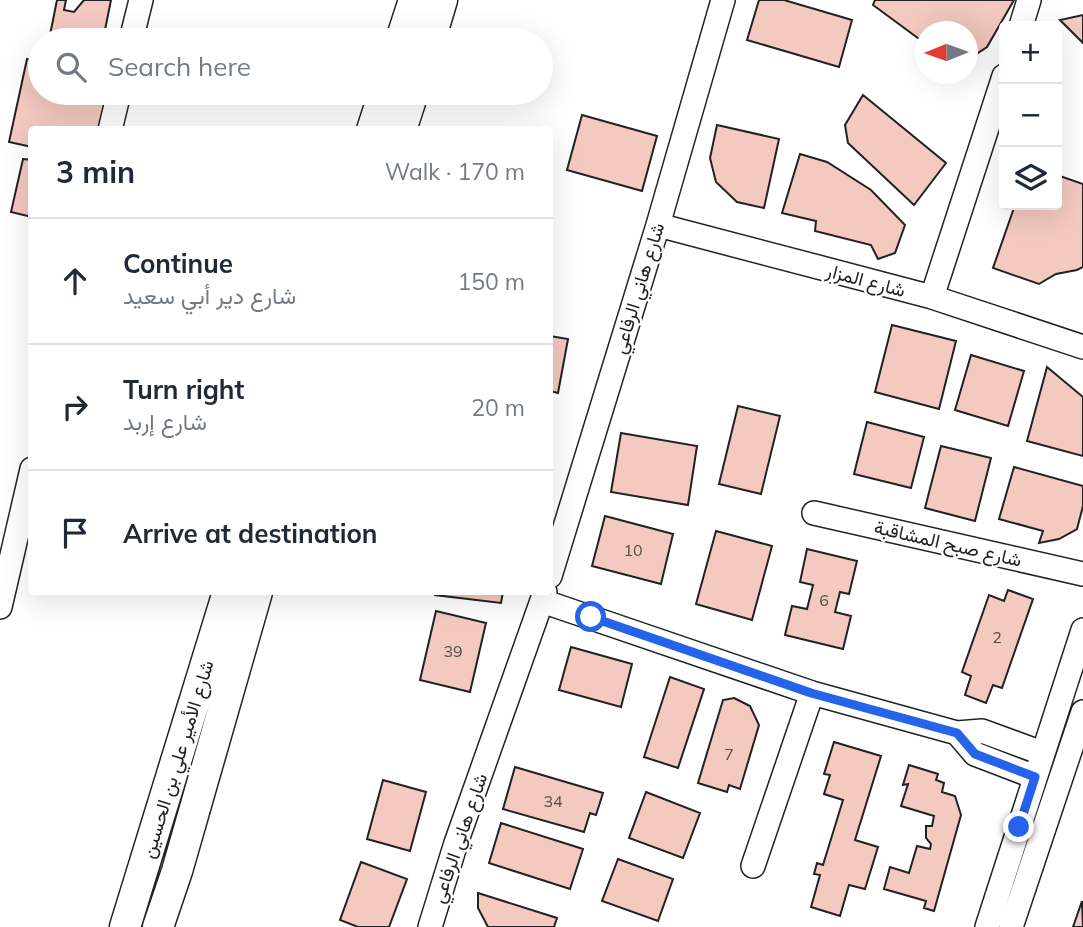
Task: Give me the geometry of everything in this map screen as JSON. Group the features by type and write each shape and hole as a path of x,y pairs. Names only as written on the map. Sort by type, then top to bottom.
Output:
{"main road":[{"path":"405,28 414,0"},
{"path":"434,28 442,0"},
{"path":"373,126 380,105"},
{"path":"402,126 409,105"},
{"name":"شارع الأمير علي بن الحسين","path":"125,927 227,595"},
{"name":"شارع الأمير علي بن الحسين","path":"158,927 177,871 256,595"}],"street":[{"path":"134,28 141,0"},
{"name":"شارع هاني الرفاعي","path":"553,566 658,225 723,0"},
{"path":"1023,21 1029,0"},
{"path":"932,297 1001,84"},
{"path":"111,126 116,105"},
{"name":"شارع المزار","path":"658,225 932,297 1079,350"},
{"path":"0,607 28,486"},
{"name":"شارع صبح المشاقبة","path":"814,513 1083,573"},
{"path":"544,596 811,693 957,733 982,731 1042,754"},
{"name":"شارع هاني الرفاعي","path":"429,927 544,596"},
{"path":"987,927 1083,630"},
{"path":"753,866 811,693"},
{"path":"1012,927 1083,712"},
{"path":"957,733 975,754 1035,777"}],"building":[{"path":"57,0 66,0 64,10 74,12 84,0 111,0 105,28 51,28"},
{"path":"759,0 784,0 852,20 839,67 747,40"},
{"path":"875,0 1014,0 1002,21 999,21 999,26 987,47 978,53 978,21 915,21 915,36 873,5"},
{"path":"1083,15 1083,43 1062,21 1060,20"},
{"path":"27,59 28,105 105,105 101,126 28,126 28,146 9,142"},
{"path":"863,95 946,163 914,205 848,143 845,125"},
{"path":"582,115 657,136 642,191 567,170"},
{"path":"717,125 779,139 764,208 737,202 716,182 710,158"},
{"path":"800,154 827,162 871,190 905,225 895,253 878,259 871,245 815,231 816,221 782,213"},
{"path":"23,159 28,160 28,216 11,212"},
{"path":"1062,177 1083,184 1083,267 1056,274 1039,284 993,268 1013,210 1062,210"},
{"path":"892,325 956,341 939,409 875,392"},
{"path":"553,336 568,339 558,393 553,392"},
{"path":"971,355 1024,371 1008,426 955,410"},
{"path":"1047,367 1083,397 1083,456 1027,441"},
{"path":"738,406 780,416 761,494 719,484"},
{"path":"867,422 924,437 911,488 854,474"},
{"path":"621,433 697,446 688,505 611,492"},
{"path":"941,446 991,458 975,521 925,508"},
{"path":"1014,467 1083,486 1083,506 1077,529 1059,539 1039,543 1043,531 999,519"},
{"path":"605,516 673,534 661,584 592,566"},
{"path":"716,531 772,546 752,620 696,604"},
{"path":"807,549 857,561 849,594 840,592 835,612 851,616 843,649 785,635 792,606 807,609 813,585 800,582"},
{"path":"1008,590 1033,599 1002,688 993,685 986,703 965,695 971,676 962,672 989,595 1004,601"},
{"path":"435,595 502,595 501,603"},
{"path":"436,611 486,623 470,692 420,680"},
{"path":"571,647 632,664 621,707 559,690"},
{"path":"670,677 704,689 678,768 644,757"},
{"path":"734,698 750,706 759,725 740,789 729,785 727,792 698,783 723,700"},
{"path":"834,742 881,756 855,840 878,847 865,889 849,885 840,916 811,907 820,875 814,874 817,863 823,865 843,800 824,794 830,775 824,774"},
{"path":"909,765 938,774 936,780 944,783 942,792 955,796 961,815 934,911 924,908 926,901 884,889 890,867 909,873 917,846 930,849 926,826 932,826 934,816 901,806 908,784 903,785"},
{"path":"515,767 603,793 596,815 590,813 584,832 503,809"},
{"path":"383,780 426,792 410,851 367,839"},
{"path":"646,792 700,813 683,858 629,838"},
{"path":"501,823 583,849 570,889 489,863"},
{"path":"618,859 673,879 658,921 602,901"},
{"path":"361,862 407,879 389,927 358,927 340,920"},
{"path":"478,893 557,918 554,927 488,927 478,908"},
{"path":"1082,901 1083,927 1073,927"}],"route":[{"path":"591,617 811,693 957,733 975,754 1035,777 1019,827"}]}
